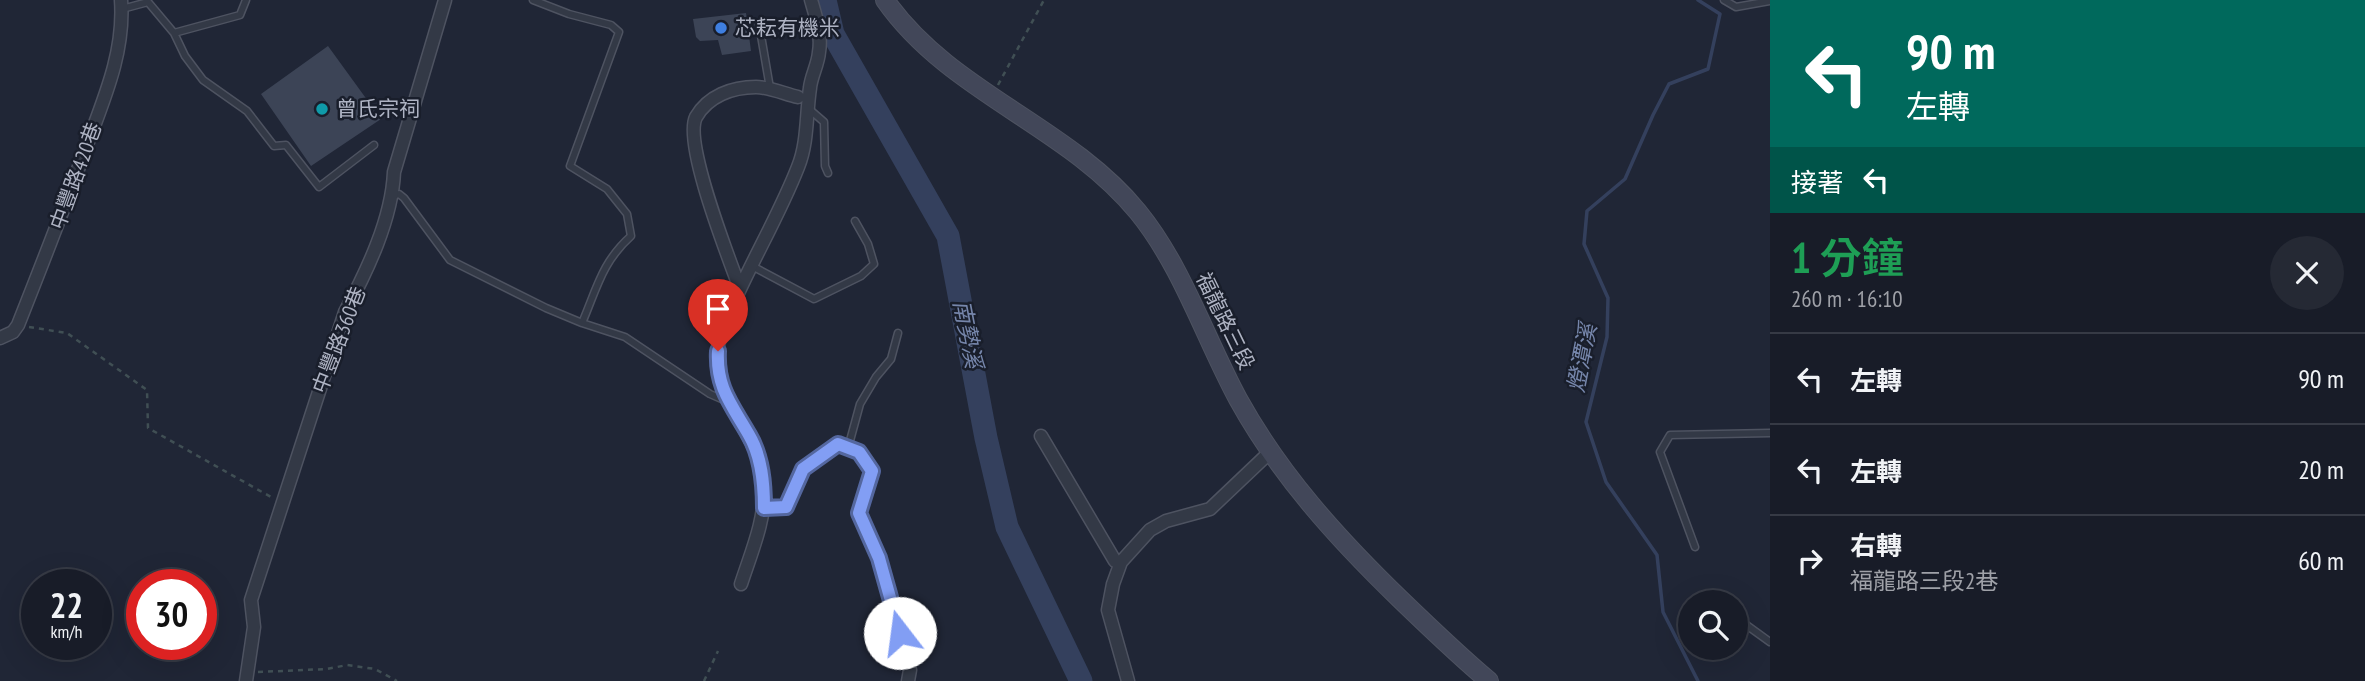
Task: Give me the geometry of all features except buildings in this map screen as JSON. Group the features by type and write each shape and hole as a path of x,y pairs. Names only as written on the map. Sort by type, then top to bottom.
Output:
{"main road":[{"name":"福龍路三段","path":"889,6 934,57 1068,147 1096,169 1139,213 1166,254 1238,399 1292,483 1338,536 1422,620 1489,681"}],"street":[{"name":"中豐路360巷","path":"247,676 254,627 251,600 345,312 360,286 393,195 394,172 445,0"},
{"path":"741,584 764,508 764,484 751,437 728,402 717,366 718,351 720,336 750,265 799,166 810,87 820,49 818,26 811,0"},
{"name":"中豐路420巷","path":"18,325 64,210 113,73 123,25 122,4"},
{"path":"740,289 706,191 693,137 696,118 717,94 757,87 798,97"},
{"path":"0,338 13,332 18,325"},
{"path":"1041,436 1115,561 1121,562"},
{"path":"764,508 786,507 803,469 838,444 859,452 872,471 859,513 879,558 910,670 908,681"},
{"path":"1128,681 1108,610 1121,562 1150,530 1166,521 1210,509 1270,452"}],"lane":[{"path":"174,33 240,15 246,0"},
{"path":"533,0 569,14 611,24 619,33 570,166 607,189 627,214 631,236 607,261 582,323"},
{"path":"1724,0 1736,7 1770,1"},
{"path":"122,4 148,2 174,33 185,56 203,80 247,111 274,146 286,145 319,187 374,145"},
{"path":"759,24 770,90"},
{"path":"809,109 824,122 825,166 828,173"},
{"path":"393,195 399,194 404,198 450,260 546,308 625,337 710,394 728,402"},
{"path":"750,265 814,299 866,273 874,264 868,244 855,222"},
{"path":"848,448 860,404 876,377 891,359 898,333"},
{"path":"1695,547 1660,452 1670,435 1770,433"},
{"path":"1748,626 1770,642"}],"path":[{"path":"992,97 1044,0"},
{"path":"18,325 67,333 147,390 148,428 284,504"},
{"path":"704,681 718,651"},
{"path":"247,676 327,670 347,665 375,669 397,681"}],"waterway":[{"name":"南勢溪","path":"825,0 833,34 948,236 986,438 1007,527 1081,681"},
{"name":"燈潭溪","path":"1698,0 1720,14 1708,69 1669,84 1625,179 1587,211 1584,244 1608,298 1607,337 1586,422 1606,482 1657,555 1663,612 1698,681"}],"place":[{"name":"芯耘有機米","path":"721,28"},
{"name":"曾氏宗祠","path":"322,109"}],"route":[{"path":"718,351 720,382 728,402 751,437 759,460 764,484 764,508 786,507 803,469 838,444 859,452 872,471 859,513 879,558 900,633"}]}
